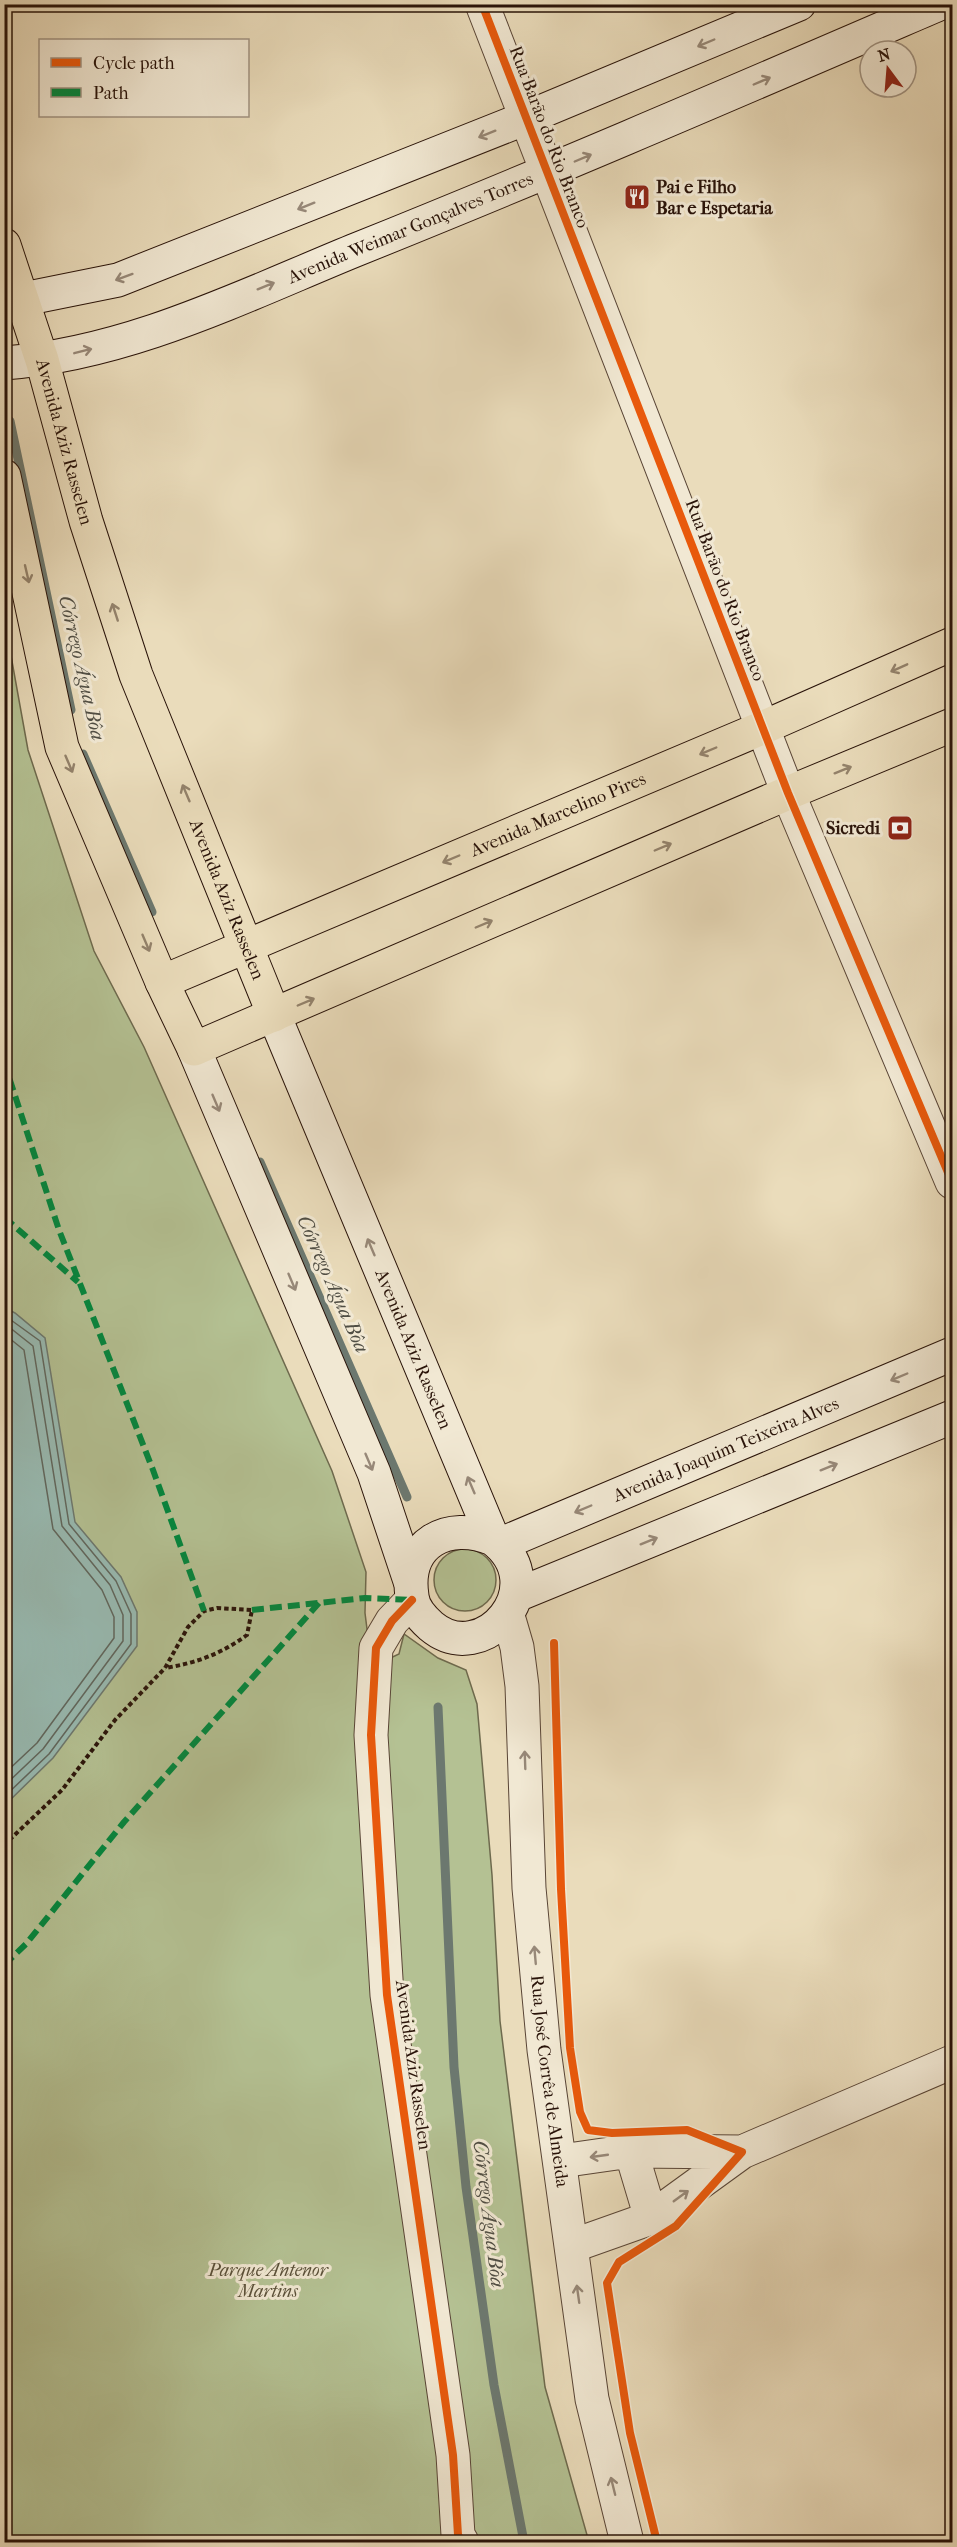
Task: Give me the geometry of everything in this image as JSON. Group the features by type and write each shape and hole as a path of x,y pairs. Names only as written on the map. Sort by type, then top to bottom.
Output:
{"main road":[{"name":"Rua Barão do Rio Branco","path":"482,4 762,728 952,1182"},
{"path":"14,302 118,280 526,118 799,4"},
{"name":"Avenida Weimar Gonçalves Torres","path":"4,363 42,360 143,336 547,173 939,4"},
{"name":"Avenida Aziz Rasselen","path":"4,244 14,302 42,360 86,521 136,675 274,1015 497,1541 516,1568 512,1605"},
{"path":"4,476 62,747 162,982 194,1049 374,1473 421,1617 436,1630 455,1637 475,1637 493,1629 512,1605 952,1417"},
{"name":"Avenida Marcelino Pires","path":"162,982 762,728 952,644"},
{"path":"194,1049 788,793 952,725"},
{"name":"Avenida Joaquim Teixeira Alves","path":"497,1541 952,1354"},
{"name":"Avenida Aziz Rasselen","path":"459,2540 453,2455 387,1995 371,1735 376,1648 411,1590 414,1562 424,1547 439,1536 457,1530 476,1531 497,1541"},
{"name":"Rua José Corrêa de Almeida","path":"512,1605 522,1686 529,1888 544,2050 592,2399 627,2542"},
{"path":"572,2246 651,2218 742,2152 952,2062"},
{"path":"631,2151 651,2218"},
{"path":"561,2162 631,2151 742,2152"}],"path":[{"path":"4,1845 62,1790 115,1720 165,1668 188,1627 204,1611 217,1608 252,1610 247,1635 228,1649 197,1662 165,1668"}],"green space":[{"name":"Parque Antenor Martins","path":"4,617 28,750 94,951 144,1047 332,1471 366,1572 365,1613 369,1645 382,1662 399,1654 404,1634 438,1658 466,1670 477,1704 492,1875 500,2021 545,2387 589,2542 5,2542"},
{"path":"465,1549 482,1554 487,1558 491,1563 496,1580 491,1597 487,1602 482,1606 465,1611 448,1606 443,1602 439,1597 434,1580 439,1563 443,1558 448,1554"}],"water":[{"path":"5,1308 15,1313 45,1338 75,1522 121,1577 137,1612 137,1646 53,1758 5,1805"}],"waterway":[{"name":"Córrego Água Bôa","path":"10,421 71,710"},
{"name":"Córrego Água Bôa","path":"83,754 152,912"},
{"name":"Córrego Água Bôa","path":"260,1162 407,1497"},
{"name":"Córrego Água Bôa","path":"438,1707 454,2067 466,2187 494,2385 524,2542"}],"marked path":[{"path":"4,1062 59,1230 153,1470 204,1611"},
{"path":"4,1217 78,1282"},
{"path":"252,1610 365,1598 412,1600"},
{"path":"4,1965 26,1944 124,1822 319,1603"}],"cycle path":[{"path":"482,4 788,793 952,1182"},
{"path":"412,1600 392,1621 376,1648 371,1735 387,1995 453,2455 458,2535 462,2542"},
{"path":"554,1643 561,1889 570,2048 580,2112 588,2130 612,2133 687,2130 742,2152 676,2226 619,2262 607,2283 630,2433 657,2542"}],"place":[{"name":"Pai e Filho Bar e Espetaria","path":"637,197"},
{"name":"Sicredi","path":"900,828"}]}
